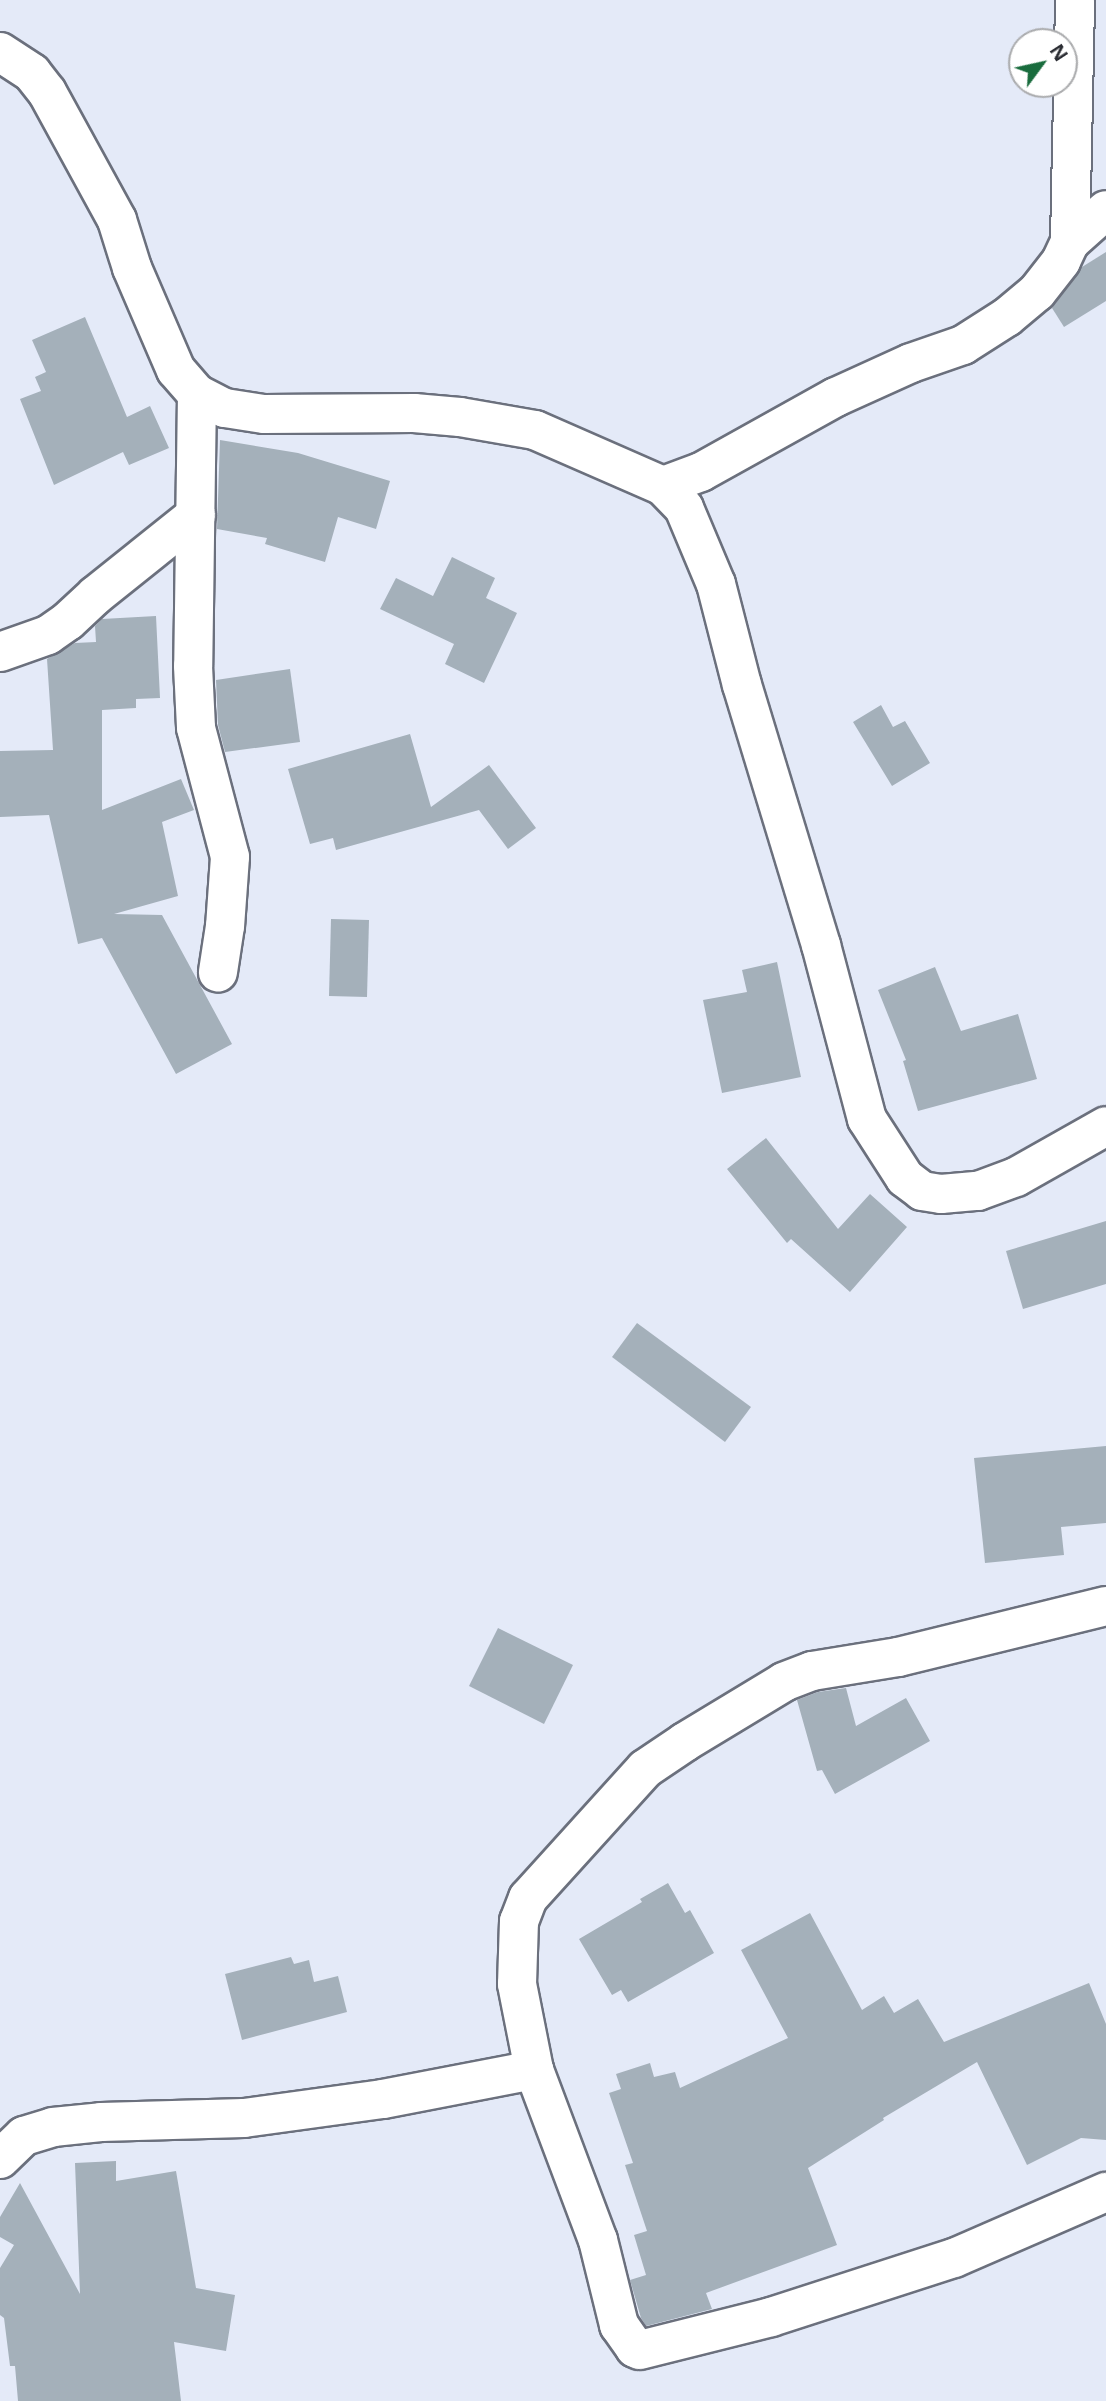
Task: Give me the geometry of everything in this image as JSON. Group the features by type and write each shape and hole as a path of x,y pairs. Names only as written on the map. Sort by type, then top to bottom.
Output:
{"street":[{"path":"1070,242 1074,0"},
{"path":"0,52 32,74 47,92 117,220 132,268 176,370 197,394 225,408 264,414 414,413 460,416 535,430 663,486 684,508 716,584 742,685 821,945 866,1119 905,1178 922,1191 941,1194 978,1191 1016,1177 1106,1126"},
{"path":"663,486 701,472 836,397 911,363 963,345 1007,317 1037,292 1061,261 1070,242 1106,210"},
{"path":"197,394 192,666 195,728 230,857 225,926 218,972"},
{"path":"0,652 48,635 68,621 195,515"},
{"path":"1106,1606 898,1657 812,1671 784,1682 645,1769 542,1879 528,1898 519,1922 517,1984 534,2070 598,2240 619,2325 635,2348 640,2350 771,2318 954,2258 1106,2192"},
{"path":"0,2159 24,2136 53,2127 100,2122 244,2118 383,2099 534,2070"}],"building":[{"path":"1106,252 1106,301 1064,327 1052,308 1082,267"},
{"path":"85,317 127,417 150,406 169,448 129,465 123,452 54,485 20,399 41,391 35,377 46,372 32,340"},
{"path":"220,440 298,453 390,481 376,529 338,517 325,562 265,544 267,538 217,529"},
{"path":"452,557 495,578 486,598 517,613 484,683 445,664 454,644 380,609 396,578 433,596"},
{"path":"156,616 160,698 136,699 136,708 102,710 102,810 181,779 194,810 162,822 178,896 114,914 162,915 232,1044 176,1074 102,938 78,944 49,815 0,817 0,751 53,750 47,659 75,643 96,642 95,626 102,619"},
{"path":"290,669 300,742 225,752 218,725 216,680"},
{"path":"881,705 893,727 905,721 930,763 892,786 853,722"},
{"path":"410,734 431,807 489,765 536,828 508,849 479,810 336,850 333,838 310,844 288,769"},
{"path":"331,919 369,920 367,997 329,996"},
{"path":"777,962 801,1077 722,1093 703,1000 747,992 742,970"},
{"path":"935,967 961,1031 1018,1014 1037,1079 918,1111 903,1061 906,1060 878,990"},
{"path":"766,1138 838,1229 870,1194 907,1227 850,1292 791,1239 787,1243 727,1169"},
{"path":"1106,1221 1106,1284 1023,1309 1006,1251"},
{"path":"637,1323 751,1407 725,1442 612,1357"},
{"path":"1106,1446 1106,1523 1061,1527 1064,1555 985,1563 974,1458"},
{"path":"498,1628 573,1665 544,1724 469,1686"},
{"path":"846,1688 856,1726 906,1698 930,1741 835,1794 822,1770 817,1771 797,1700 818,1692"},
{"path":"668,1883 685,1913 690,1910 714,1953 628,2002 621,1990 612,1995 579,1939 642,1902 640,1899"},
{"path":"810,1913 862,2010 884,1996 894,2013 918,1999 944,2042 1089,1983 1106,2024 1106,2140 1081,2138 1027,2165 977,2062 883,2118 884,2120 808,2168 837,2245 706,2293 712,2309 646,2326 630,2280 646,2275 634,2235 647,2231 625,2165 633,2163 609,2093 621,2089 616,2074 650,2063 654,2077 675,2072 680,2088 788,2038 741,1950"},
{"path":"291,1957 294,1964 309,1960 314,1982 338,1976 347,2012 242,2040 225,1974"},
{"path":"116,2161 116,2181 176,2171 196,2288 235,2295 226,2351 174,2342 181,2401 18,2401 15,2366 10,2366 4,2318 0,2315 0,2268 14,2245 0,2237 0,2217 20,2183 80,2294 75,2163"}]}
